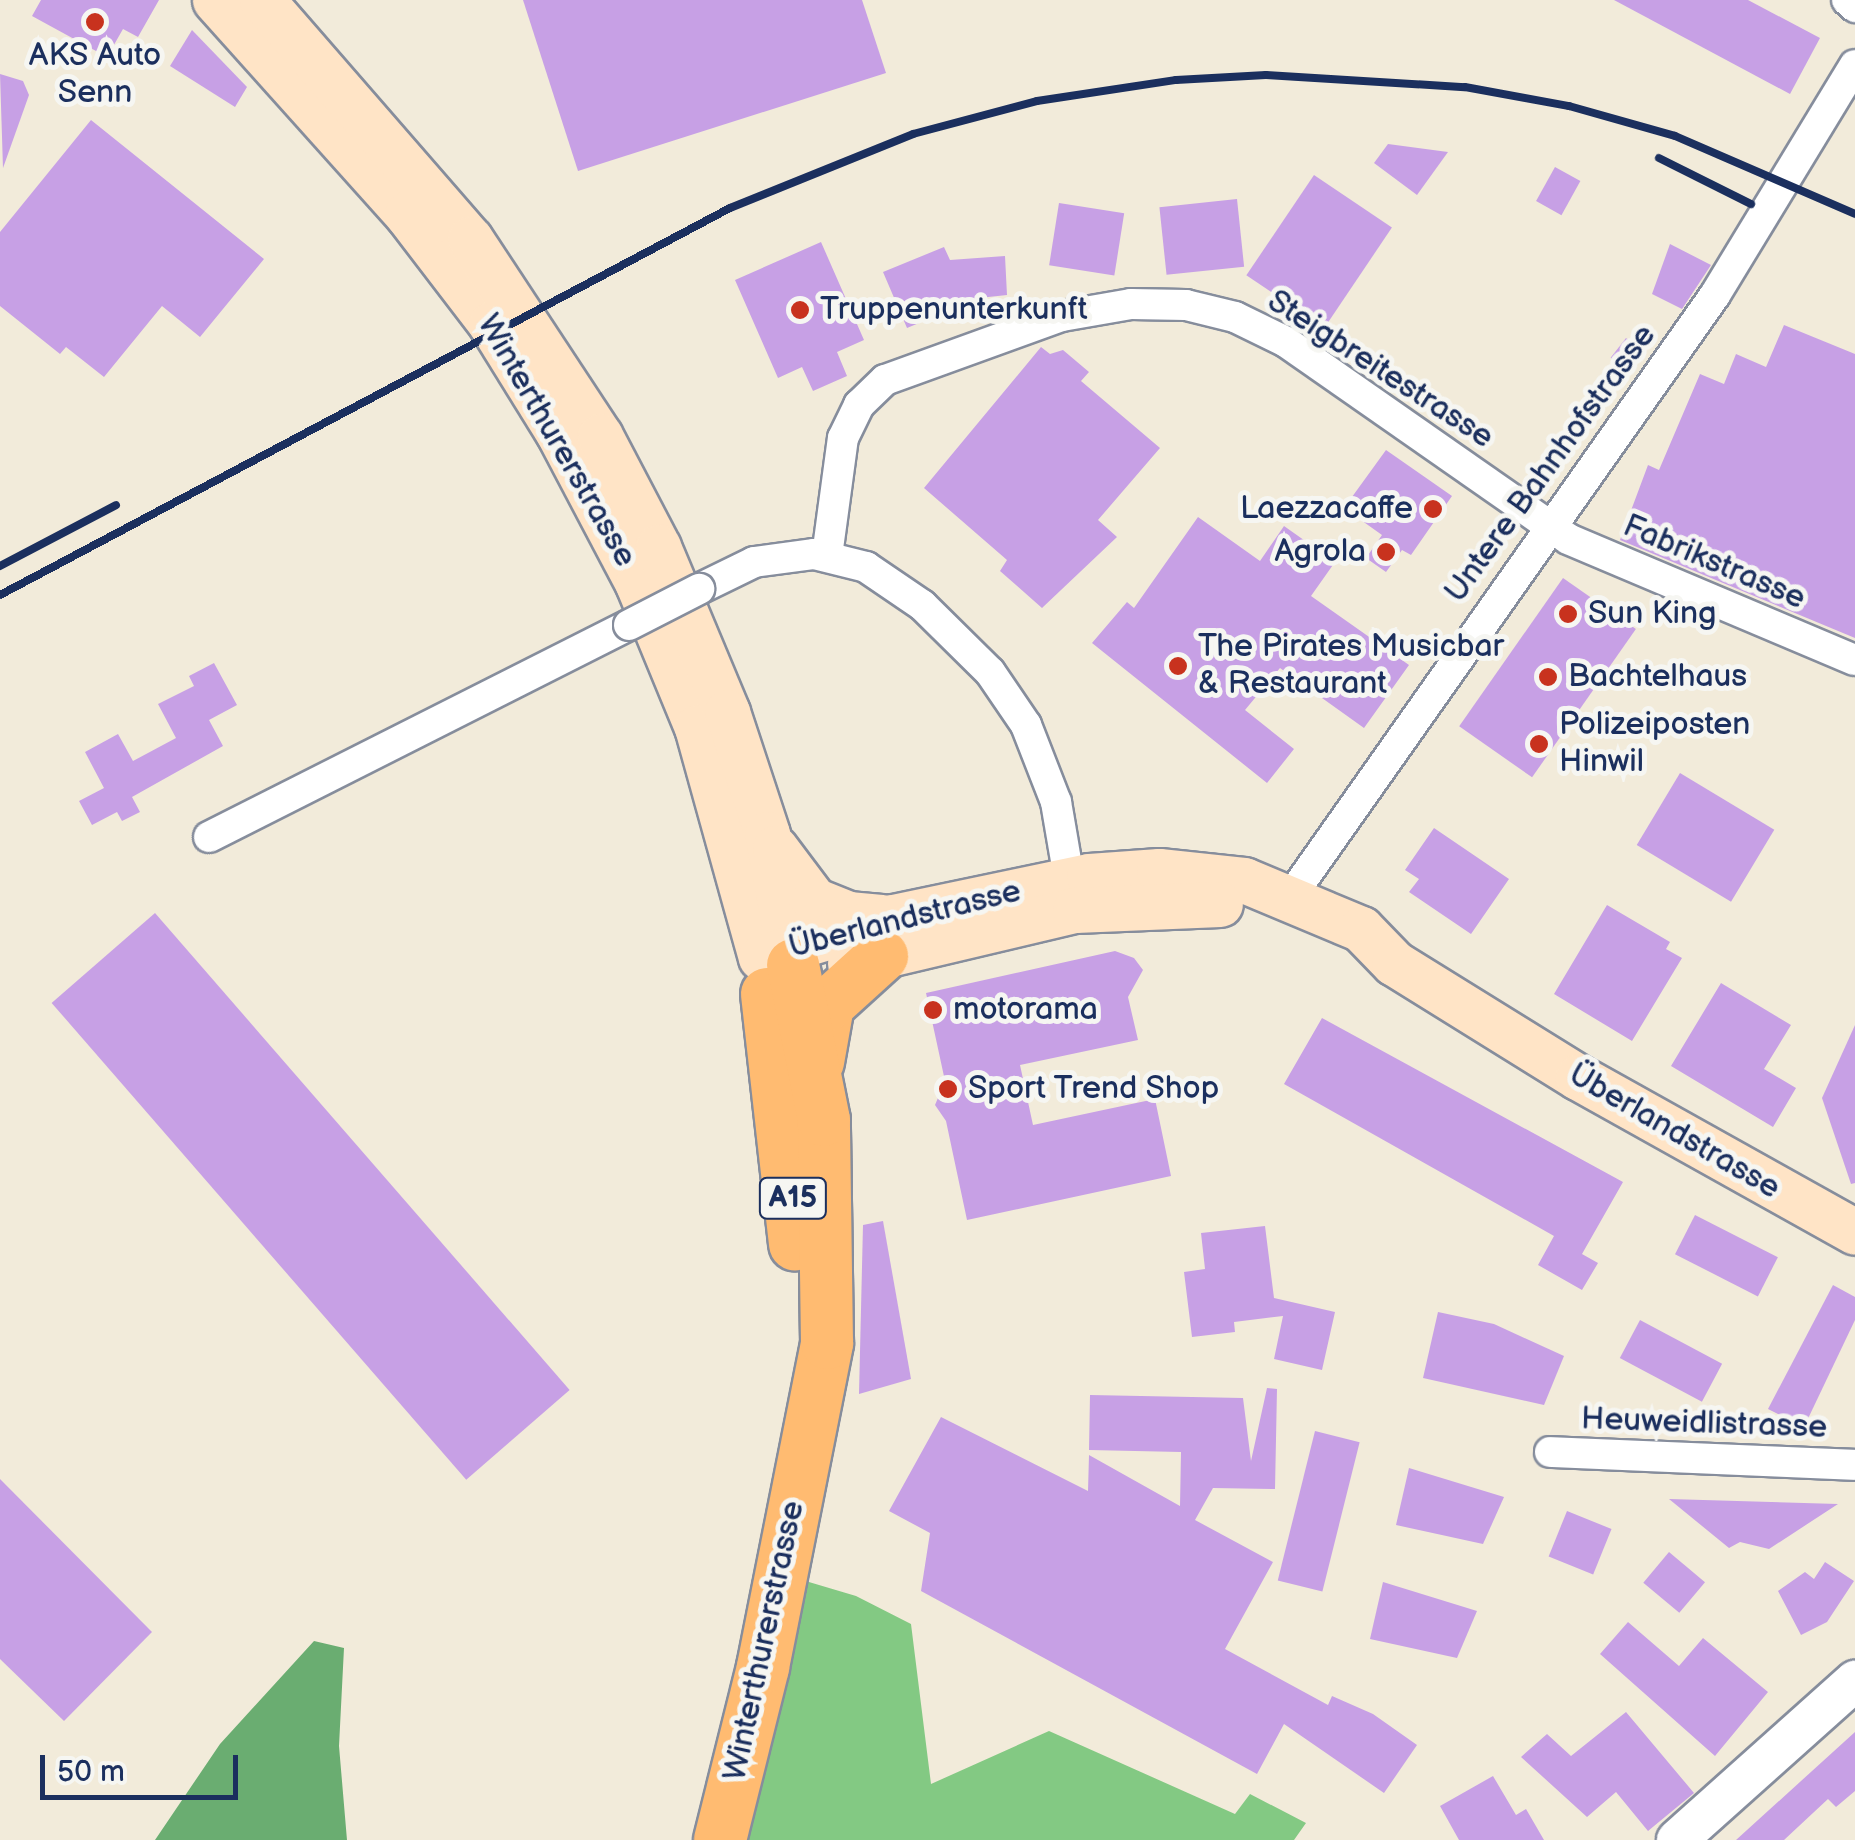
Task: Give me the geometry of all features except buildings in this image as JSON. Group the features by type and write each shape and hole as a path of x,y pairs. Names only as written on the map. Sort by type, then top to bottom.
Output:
{"highway":[{"path":"818,1068 828,1005 887,937"},
{"name":"A15","path":"781,957 818,1068 830,1277 823,1372 804,1440"},
{"name":"A15","path":"781,957 804,1440"},
{"name":"Winterthurerstrasse","path":"720,1840 771,1632 804,1440"}],"main road":[{"name":"Winterthurerstrasse","path":"215,0 420,230 492,324 558,432 638,584 697,727 781,957"},
{"name":"Winterthurerstrasse","path":"262,0 434,194 570,385 634,499 695,630 767,834 781,957"},
{"path":"767,834 814,900 887,937"},
{"name":"Überlandstrasse","path":"781,957 837,966 887,937 1182,871 1244,880 1291,896 1371,934 1394,962 1578,1077 1855,1232"},
{"name":"Überlandstrasse","path":"1072,895 1229,905 1296,926 1357,959 1394,962"}],"street":[{"path":"1847,0 1855,7"},
{"name":"Untere Bahnhofstrasse","path":"1291,896 1548,526 1715,295 1855,66"},
{"name":"Steigbreitestrasse","path":"828,556 843,438 876,386 915,364 1062,316 1131,304 1212,308 1262,327 1548,526"},
{"name":"Fabrikstrasse","path":"1548,526 1855,660"},
{"path":"210,836 699,589 771,558 828,556 866,567 909,594 1002,687 1044,764 1072,895"},
{"name":"Heuweidlistrasse","path":"1550,1452 1855,1465"},
{"path":"1677,1840 1855,1680"}],"green space":[{"path":"782,1574 856,1596 911,1624 931,1784 1049,1731 1235,1814 1250,1794 1306,1823 1294,1840 720,1840"},
{"path":"314,1641 344,1648 339,1746 347,1840 155,1840 220,1744"}],"railway":[{"path":"0,595 730,208 913,134 1037,101 1176,80 1266,75 1465,87 1569,106 1675,136 1855,214"},
{"path":"1659,158 1751,204"},
{"path":"0,566 116,505"}],"place":[{"name":"AKS Auto Senn","path":"95,22"},
{"name":"Truppenunterkunft","path":"800,310"},
{"name":"Laezzacaffe","path":"1433,509"},
{"name":"Agrola","path":"1386,552"},
{"name":"Sun King","path":"1568,614"},
{"name":"The Pirates Musicbar & Restaurant","path":"1178,666"},
{"name":"Bachtelhaus","path":"1548,677"},
{"name":"Polizeiposten Hinwil","path":"1539,744"},
{"name":"motorama","path":"933,1010"},
{"name":"Sport Trend Shop","path":"948,1089"}]}
